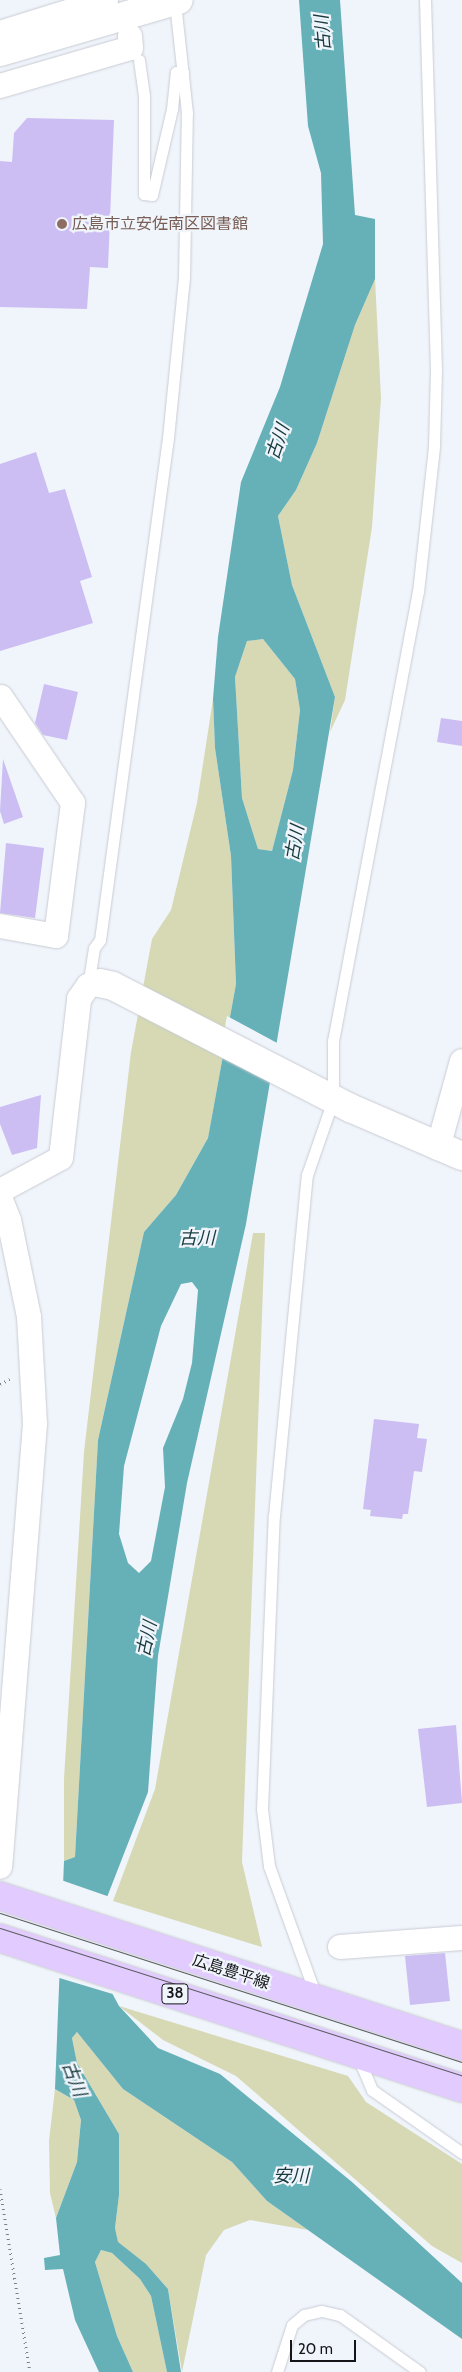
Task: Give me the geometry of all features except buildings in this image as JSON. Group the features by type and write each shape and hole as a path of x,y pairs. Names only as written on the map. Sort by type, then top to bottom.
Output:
{"main road":[{"name":"広島豊平線","path":"12,1900 462,2046"},
{"name":"38","path":"11,1941 357,2052 462,2088"}],"street":[{"path":"0,52 176,0"},
{"path":"0,33 64,6 120,1"},
{"path":"0,86 131,48 130,36"},
{"path":"0,926 56,936 73,803 1,697"},
{"path":"0,1191 61,1158 79,999 100,985 327,1096 450,1152 462,1061"},
{"path":"0,1197 9,1220 29,1317 35,1424 0,1866"},
{"path":"340,1947 462,1938"}],"lane":[{"path":"100,985 94,948 100,940 168,438 184,278 187,113 176,0"},
{"path":"306,1996 269,1866 262,1809 274,1516 306,1175 327,1096 333,1041 418,592 434,446 436,370 425,0"},
{"path":"139,60 144,96 144,194 152,195 172,109 176,72 183,72"},
{"path":"357,2052 372,2090 462,2153"},
{"path":"277,2372 292,2325 304,2315 322,2310 340,2315 420,2372"}],"path":[{"path":"0,2189 30,2372"}],"green space":[{"path":"375,279 381,398 372,527 345,700 330,732 335,697 292,585 278,516 296,490 317,443 355,325"},
{"path":"263,639 295,679 300,710 293,770 272,851 258,849 242,798 235,677 247,641"},
{"path":"213,699 215,748 231,856 236,984 208,1138 176,1195 144,1232 98,1440 75,1857 64,1861 64,1779 84,1452 131,1052 152,939 171,910 197,803"},
{"path":"253,1233 265,1233 242,1862 262,1947 113,1901 155,1789"},
{"path":"119,2006 348,2076 366,2102 462,2164 462,2263 432,2246 236,2076 163,2040"},
{"path":"77,2032 123,2089 232,2162 267,2201 308,2230 250,2220 224,2230 206,2255 182,2372 168,2289 146,2264 118,2243 115,2228 119,2195 119,2134 77,2063 72,2038"},
{"path":"55,2089 74,2100 81,2120 77,2162 56,2218 50,2193 49,2141"},
{"path":"101,2250 112,2253 140,2279 151,2296 167,2372 133,2372 117,2336 95,2262"}],"water":[{"name":"古川","path":"299,0 340,0 355,215 375,219 375,279 355,325 317,443 296,490 278,516 292,585 335,697 246,1224 187,1483 158,1656 148,1792 95,1928 96,1963 119,2006 158,2048 220,2074 352,2182 462,2283 462,2339 267,2201 232,2162 123,2089 77,2032 72,2038 77,2063 119,2134 119,2195 115,2228 118,2242 146,2264 168,2289 181,2372 167,2372 151,2296 140,2279 112,2253 101,2250 95,2262 117,2336 133,2372 99,2372 75,2320 63,2269 45,2270 44,2258 60,2255 56,2218 77,2162 81,2120 74,2100 55,2089 64,1861 75,1857 98,1440 144,1232 176,1195 208,1138 236,984 231,856 215,748 213,699 218,637 241,482 280,387 323,244 321,173 308,126","holes":["263,639 295,679 300,710 293,770 272,851 258,849 242,798 235,677 247,641","192,1282 198,1290 192,1363 183,1399 163,1448 165,1487 151,1561 139,1573 128,1563 119,1534 124,1466 161,1326 181,1284"]}],"pier":[{"path":"227,1016 279,1044 273,1082 220,1054"},
{"path":"61,1880 110,1897 97,1929 99,1963 116,1995 56,1977"}],"tram line":[{"path":"0,1913 462,2062"},
{"path":"0,1928 462,2075"}],"place":[{"name":"広島市立安佐南区図書館","path":"62,224"}],"water label":[{"name":"安川","path":"291,2176"}]}
